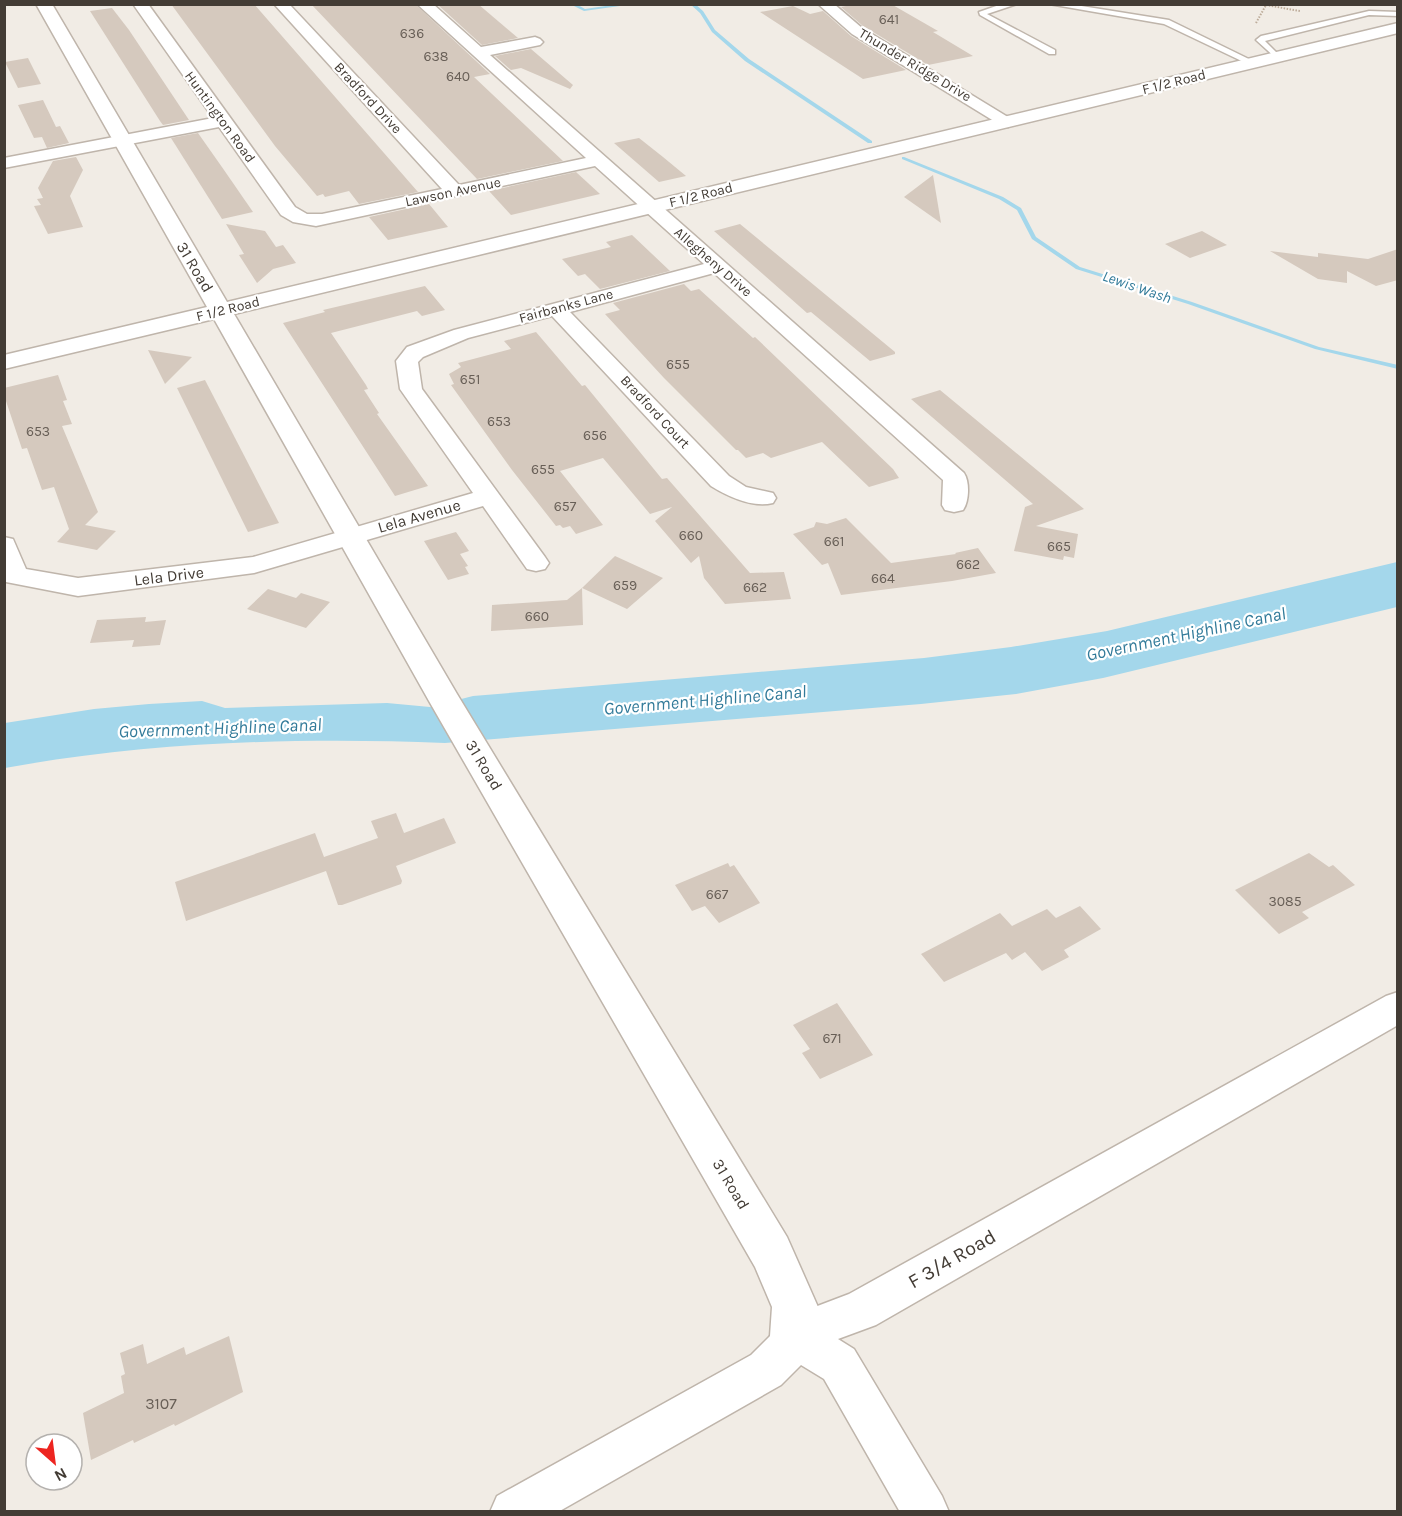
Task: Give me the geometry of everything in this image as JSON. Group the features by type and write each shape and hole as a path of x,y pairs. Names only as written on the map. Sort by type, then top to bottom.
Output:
{"street":[{"name":"31 Road","path":"44,4 120,140 352,535 445,701 771,1252 795,1307 793,1336"},
{"name":"Huntington Road","path":"140,4 288,211 306,222"},
{"name":"Bradford Drive","path":"281,4 455,192"},
{"name":"Allegheny Drive","path":"424,4 955,478 954,506"},
{"name":"Thunder Ridge Drive","path":"825,4 857,31 1008,122"},
{"name":"F 1/2 Road","path":"4,362 1398,28"},
{"path":"478,52 535,42"},
{"path":"4,163 224,121"},
{"name":"Lawson Avenue","path":"306,222 335,218 599,160"},
{"name":"Fairbanks Lane","path":"487,497 411,389 408,362 415,352 461,334 718,266"},
{"name":"Bradford Court","path":"556,309 720,481 738,492 764,498"},
{"path":"487,497 536,563"},
{"name":"Lela Avenue","path":"352,535 487,497"},
{"name":"Lela Drive","path":"4,544 15,576 78,587 254,565 352,535"},
{"name":"F 3/4 Road","path":"793,1336 861,1310 1398,1006"},
{"path":"513,1512 766,1370 787,1349 793,1336 839,1365 926,1512"}],"lane":[{"path":"1014,4 983,12 984,15 1052,52"},
{"path":"1052,4 1166,22 1253,63"},
{"path":"1277,57 1260,40 1369,13 1398,14"}],"path":[{"path":"1272,6 1280,4"},
{"path":"1255,25 1266,5"}],"water":[{"name":"Government Highline Canal","path":"1397,562 1397,607 1103,678 1016,694 921,704 445,743 280,741 168,747 113,752 5,768 5,723 94,709 202,701 225,708 387,703 430,707 473,696 924,658 1011,647 1107,631"}],"building":[{"path":"171,4 254,4 418,192 359,204 349,191 325,197 323,194 317,196 275,146"},
{"path":"311,4 415,4 490,74 474,77 563,161 477,179"},
{"path":"437,4 478,4 518,38 482,45"},
{"path":"856,4 891,4 938,31 933,32 973,56 928,65 863,26 841,7"},
{"path":"793,6 810,14 823,11 851,36 906,70 863,79 760,12"},
{"path":"112,8 189,120 163,125 160,121 90,11"},
{"path":"531,49 573,85 570,89 521,68 511,70 495,56"},
{"path":"28,58 41,84 18,88 5,62"},
{"path":"43,100 56,127 60,126 69,143 47,148 42,137 34,138 18,105"},
{"path":"198,133 253,212 222,219 171,138"},
{"path":"639,138 686,176 659,182 614,143"},
{"path":"76,157 83,170 70,196 83,227 48,234 34,206 41,205 37,199 43,198 38,188 53,161"},
{"path":"576,172 600,194 511,215 489,191"},
{"path":"933,175 941,223 904,197"},
{"path":"429,204 448,227 388,240 369,217"},
{"path":"226,224 265,231 276,247 283,245 296,263 273,269 257,283 239,255 244,254"},
{"path":"740,224 895,354 870,361 811,312 807,313 714,231"},
{"path":"1202,231 1227,245 1190,258 1165,244"},
{"path":"632,235 670,271 600,289 585,274 578,276 562,259 611,247 606,242"},
{"path":"1398,249 1398,280 1376,286 1347,271 1347,283 1318,279 1270,251 1318,257 1318,253 1368,259"},
{"path":"684,284 691,291 699,289 753,338 755,337 893,469 899,478 869,487 822,442 771,458 763,453 746,458 736,450 664,378 605,314 620,310 613,303"},
{"path":"425,286 445,310 422,316 417,311 331,333 366,385 368,389 364,390 379,413 377,414 428,486 395,496 283,323 325,312 323,310"},
{"path":"536,332 582,386 585,385 662,479 667,478 750,573 784,572 791,599 725,604 704,578 699,556 691,563 655,521 672,507 650,514 603,458 560,471 603,525 576,534 570,526 563,528 560,525 556,526 512,470 451,385 454,384 449,374 461,367 458,363 511,349 504,341"},
{"path":"148,350 192,357 165,384"},
{"path":"58,375 67,400 63,401 72,424 62,426 98,512 85,525 116,531 97,550 57,542 69,529 54,487 42,490 27,448 22,449 4,395 4,388"},
{"path":"205,380 279,523 248,532 177,388"},
{"path":"940,390 1084,509 1036,526 1078,534 1074,558 1064,556 1063,560 1014,551 1025,507 1033,504 911,399"},
{"path":"846,518 891,563 956,554 978,548 996,573 841,595 828,563 822,565 793,534 814,527 816,522 827,524"},
{"path":"456,532 469,551 460,554 468,566 465,567 469,574 448,580 424,541"},
{"path":"615,556 663,578 627,609 582,588"},
{"path":"582,588 583,625 491,631 492,605 567,600"},
{"path":"268,589 296,598 301,593 330,602 306,628 247,609"},
{"path":"146,617 145,622 166,620 160,645 132,647 134,640 90,643 97,620"},
{"path":"396,813 404,833 444,818 456,843 396,866 401,884 342,905 338,905 326,871 186,921 175,882 315,833 324,857 378,838 371,821"},
{"path":"1309,853 1329,867 1333,865 1355,885 1302,912 1309,918 1279,934 1235,890"},
{"path":"728,863 730,867 734,865 760,903 719,923 705,906 692,911 675,885"},
{"path":"1080,906 1101,929 1064,950 1069,957 1042,971 1025,952 1012,960 1006,953 944,982 921,954 1000,913 1012,926 1047,909 1056,918"},
{"path":"837,1003 873,1055 820,1079 802,1053 810,1049 793,1025"},
{"path":"229,1336 243,1392 175,1426 174,1424 134,1443 133,1440 91,1460 83,1413 124,1393 121,1376 125,1374 120,1353 143,1344 147,1364 184,1347 186,1355"}],"waterway":[{"name":"Lewis Wash","path":"572,4 584,10 632,4"},
{"name":"Lewis Wash","path":"692,4 702,12 713,31 747,60 870,142"},
{"name":"Lewis Wash","path":"904,158 1001,198 1019,209 1034,238 1078,268 1190,303 1317,348 1398,367"}]}
